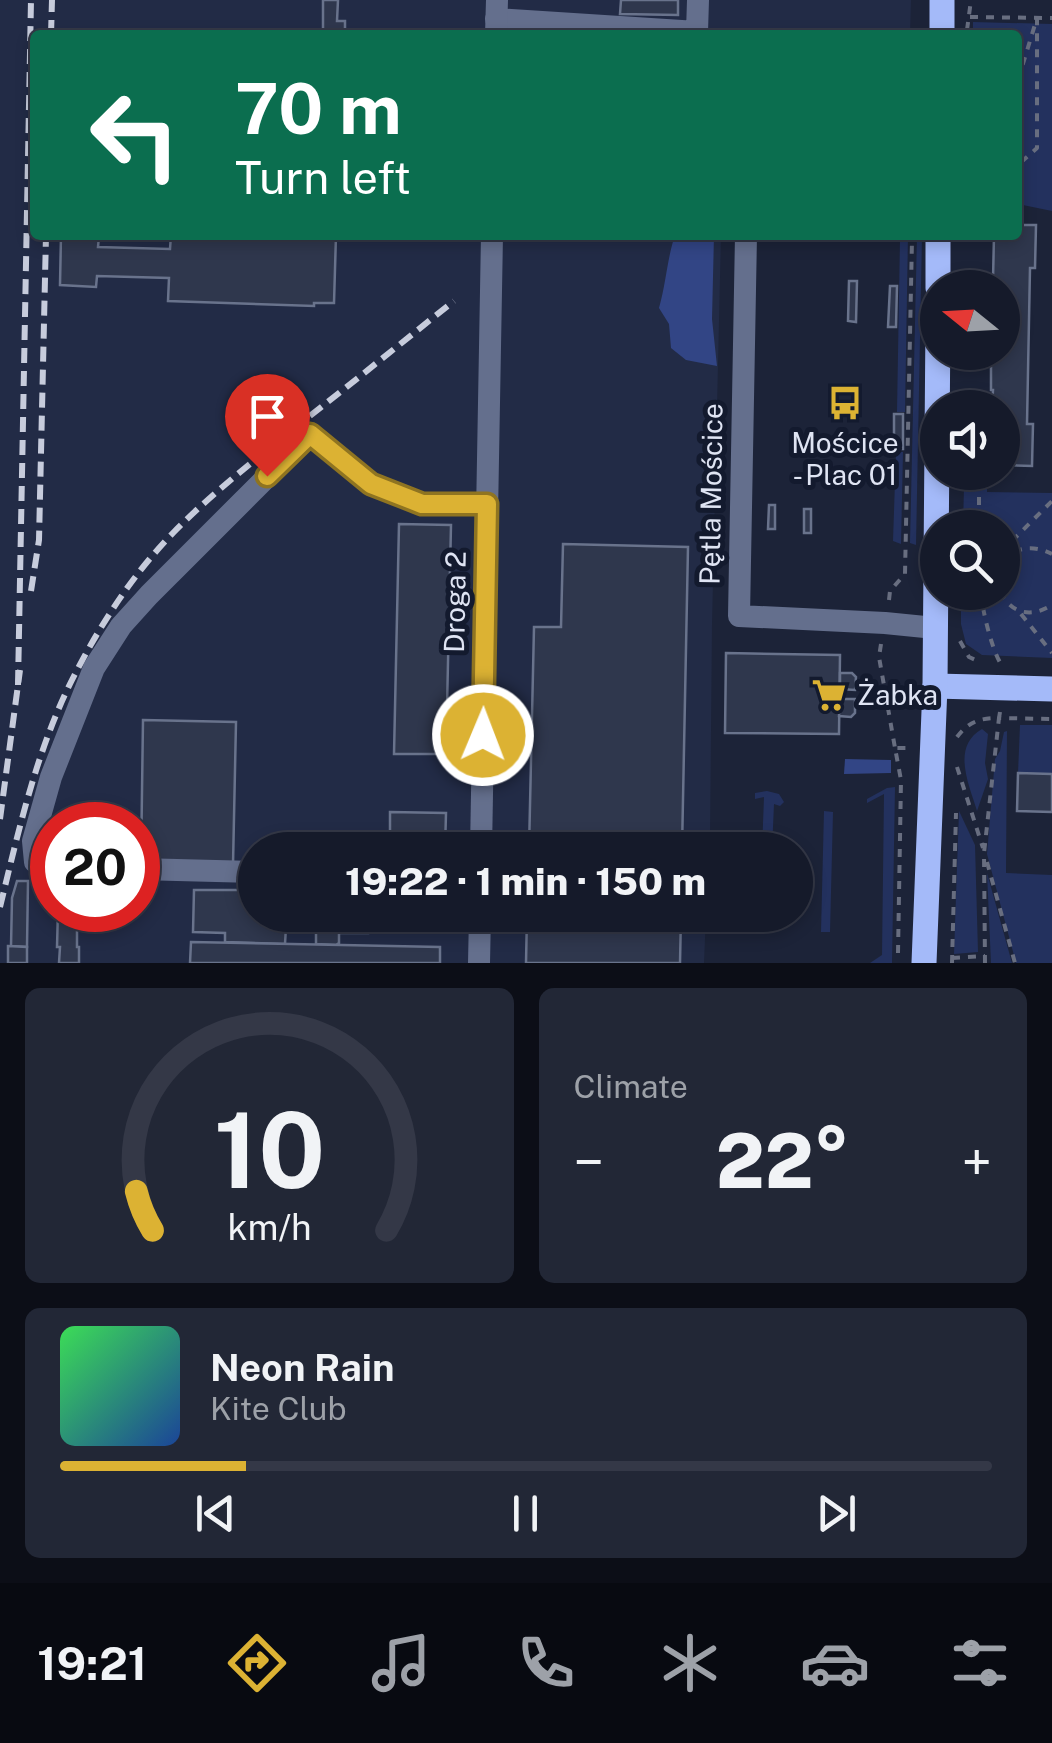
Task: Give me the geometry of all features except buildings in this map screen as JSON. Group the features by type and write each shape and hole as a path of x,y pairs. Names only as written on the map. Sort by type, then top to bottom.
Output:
{"main road":[{"path":"942,0 942,30"},
{"path":"938,240 938,270"},
{"path":"924,963 935,686 946,632 939,370"},
{"path":"935,686 1052,689"}],"lane":[{"path":"697,30 698,0"},
{"path":"496,18 668,30"},
{"name":"Droga 2","path":"481,832 492,240"},
{"name":"Pętla Mościce","path":"746,240 739,616 875,622 946,632"},
{"path":"44,802 94,668 121,626 310,434 371,484 422,504 487,504"},
{"path":"160,870 238,872"},
{"path":"478,963 479,932"}],"path":[{"path":"968,30 971,0"},
{"path":"970,17 1052,18"},
{"path":"1022,67 1037,18"},
{"path":"1022,161 1037,148 1037,18"},
{"path":"890,590 905,574 912,240"},
{"path":"979,497 979,510"},
{"path":"1020,532 1052,501"},
{"path":"1020,551 1038,548 1052,554"},
{"path":"1019,612 1040,612 1052,605"},
{"path":"983,610 1001,670"},
{"path":"1015,610 1052,653"},
{"path":"946,632 969,657 984,664"},
{"path":"879,656 902,780 898,963"},
{"path":"956,805 952,960 985,959 984,853 1000,706"},
{"path":"952,748 958,736 983,718 1052,720"},
{"path":"896,748 912,748"},
{"path":"956,786 957,767 1015,963"}],"shaded area":[{"path":"0,0 911,0 910,30 30,30 30,240 721,240 710,832 238,832 238,932 705,932 704,963 0,963"},
{"path":"973,22 1052,24 1052,211 1022,205 1022,30 973,30"},
{"path":"674,240 714,240 712,319 717,366 686,360 671,348 669,324 659,308"},
{"path":"900,240 908,240 905,412 897,412"},
{"path":"917,240 922,240 920,270 916,545 910,543"},
{"path":"896,452 903,452 901,544 893,541"},
{"path":"964,490 1052,493 1052,658 982,655 966,644 961,610 1020,610 1020,510 963,510"},
{"path":"1020,725 1052,725 1052,774 1018,773"},
{"path":"982,729 988,734 988,779 977,811 965,756 967,746"},
{"path":"1007,731 1006,873 1052,875 1052,963 1016,963 987,854 995,759"},
{"path":"845,759 891,760 891,773 844,774"},
{"path":"895,787 892,963 870,963 882,955 884,794 867,803 867,799"},
{"path":"755,793 779,794 784,802 780,806 774,804 773,832 763,832 764,797 755,799"},
{"path":"824,811 833,812 830,932 821,932"},
{"path":"959,811 975,845 978,952 954,954"},
{"path":"987,873 1012,963 991,963"}],"railway":[{"path":"30,30 31,0"},
{"path":"51,30 52,0"},
{"path":"18,685 30,53"},
{"path":"31,591 39,540 46,240"},
{"path":"0,907 30,789 61,703 106,619 131,583 173,533 221,488 454,301"},
{"path":"0,819 20,670"}],"place":[{"name":"Mościce - Plac 01","path":"845,403"},
{"name":"Żabka","path":"829,695"}],"route":[{"path":"267,476 310,434 371,484 422,504 487,504 483,735"}]}
